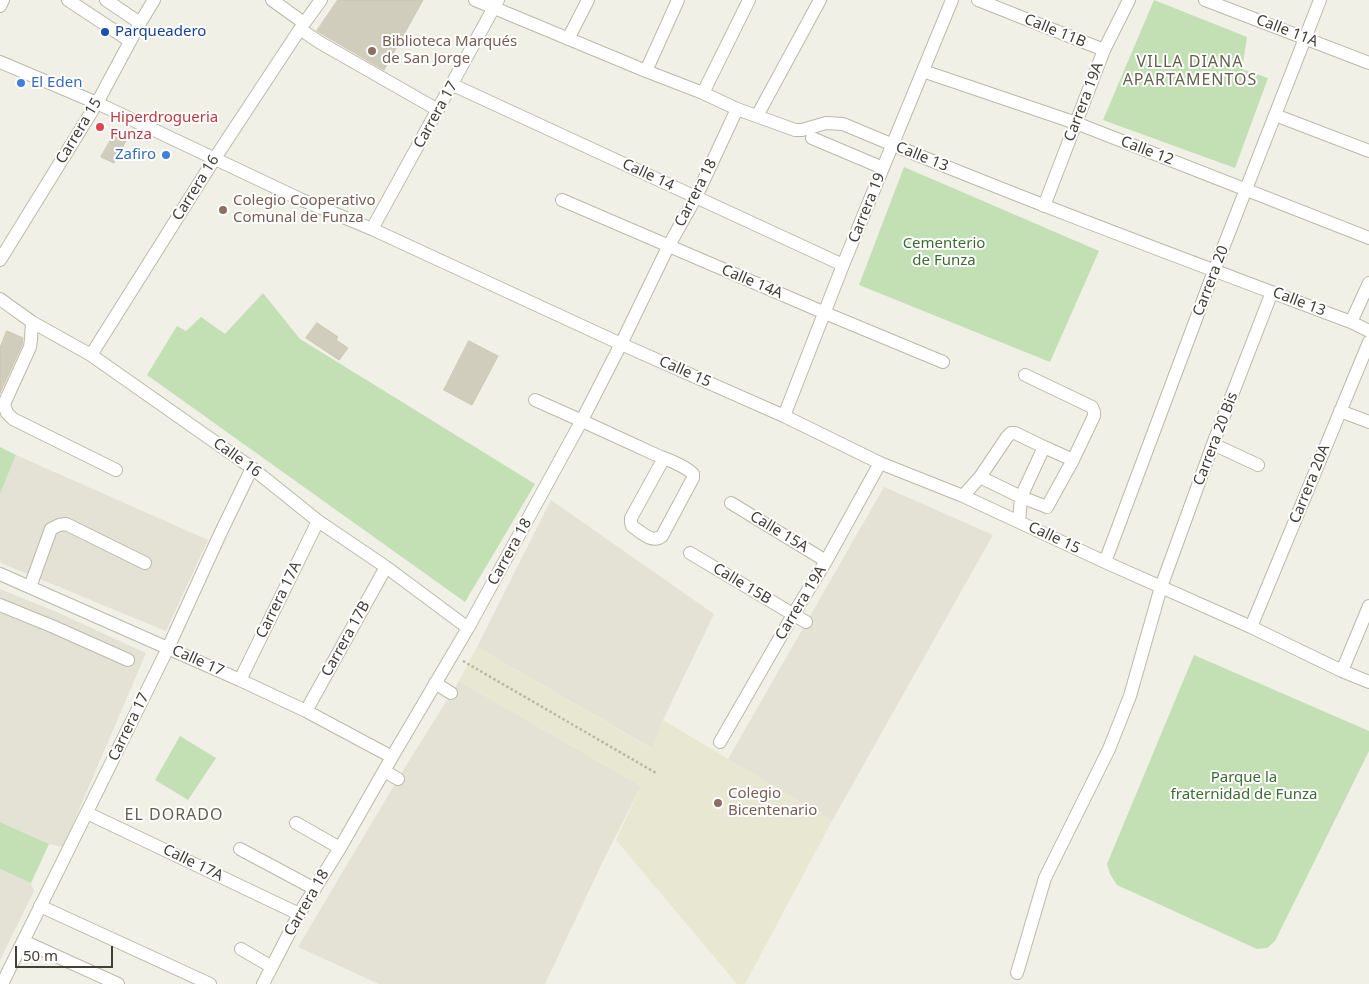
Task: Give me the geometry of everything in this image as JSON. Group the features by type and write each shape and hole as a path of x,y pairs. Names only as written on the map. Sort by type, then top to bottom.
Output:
{"street":[{"path":"0,6 3,0"},
{"path":"68,0 130,41"},
{"path":"106,0 140,23"},
{"name":"Carrera 15","path":"0,260 97,103 154,0"},
{"path":"272,0 319,42 438,110"},
{"name":"Carrera 16","path":"92,355 215,158 321,0"},
{"name":"Calle 13","path":"475,0 496,4 568,39 703,93 737,109 795,130 802,130 826,123 844,124 1044,206 1351,322 1369,331"},
{"path":"568,39 588,0"},
{"path":"646,71 678,0"},
{"path":"703,93 750,0"},
{"path":"757,116 820,0"},
{"name":"Calle 11B","path":"978,0 1104,50"},
{"name":"Carrera 19A","path":"1044,206 1104,50 1129,0"},
{"name":"Calle 11A","path":"1205,0 1369,63"},
{"name":"Carrera 20","path":"1105,562 1214,271 1320,0"},
{"name":"Carrera 19","path":"784,416 923,71 947,2"},
{"name":"Carrera 17","path":"372,229 496,4"},
{"name":"Calle 15","path":"0,62 97,103 302,200 372,229 621,344 784,416 880,464 963,496 1369,682"},
{"name":"Calle 12","path":"923,71 1076,123 1246,190 1368,234"},
{"name":"Calle 14","path":"453,85 844,265"},
{"name":"Carrera 18","path":"263,984 299,914 537,514 668,246 696,197 737,109"},
{"path":"1275,115 1369,151"},
{"path":"812,138 883,168"},
{"name":"Calle 14A","path":"562,200 943,362"},
{"path":"1351,322 1369,285"},
{"name":"Carrera 20 Bis","path":"1016,973 1045,878 1105,757 1130,696 1161,587 1213,444 1272,292"},
{"name":"Calle 16","path":"0,299 32,322 92,355 252,468 318,521 386,567 468,628"},
{"path":"32,322 30,348 4,404 7,413 13,419 116,470"},
{"name":"Carrera 20A","path":"1251,627 1369,342"},
{"path":"980,477 1047,507 1073,460 1094,416 1092,407 1024,375"},
{"path":"535,400 664,458 689,470 693,474 693,478 662,536 653,540 632,526 631,518 664,458"},
{"path":"1340,410 1369,422"},
{"path":"963,496 980,477 1011,433 1016,433 1073,460"},
{"path":"1213,444 1258,465"},
{"path":"1019,522 1021,497 1044,447"},
{"name":"Carrera 19A","path":"720,742 826,561 880,464"},
{"name":"Carrera 17","path":"2,984 168,648 252,468"},
{"name":"Calle 15A","path":"732,503 826,561"},
{"name":"Carrera 17A","path":"240,680 318,521"},
{"path":"30,587 51,529 59,524 66,524 145,563"},
{"name":"Calle 15B","path":"690,553 806,622"},
{"name":"Carrera 17B","path":"306,711 386,567"},
{"name":"Calle 17","path":"0,574 30,587 61,607 168,648 240,680 306,711 392,756"},
{"path":"0,605 128,660"},
{"path":"1342,671 1369,606"},
{"path":"435,684 451,693"},
{"path":"384,771 398,779"},
{"name":"Calle 17A","path":"87,812 299,914"},
{"path":"296,823 340,848"},
{"path":"240,849 315,889"},
{"path":"40,906 210,984"},
{"path":"23,941 118,984"},
{"path":"241,949 272,967"}],"path":[{"path":"468,664 656,773"}],"shaded area":[{"path":"16,455 208,540 166,631 1,563 0,494"},
{"path":"884,487 993,535 832,821 728,759"},
{"path":"551,500 714,614 663,720 653,749 477,647"},
{"path":"0,589 59,613 146,653 63,847 49,844 0,822"},
{"name":"Colegio Bicentenario","path":"477,647 652,749 663,720 832,821 745,984 737,984 616,840 641,786 459,681"},
{"path":"459,681 641,786 545,984 379,984 298,947 402,772"},
{"path":"0,869 31,883 34,891 0,960"}],"green space":[{"path":"1154,0 1247,37 1242,69 1268,78 1235,168 1103,120"},
{"name":"Cementerio de Funza","path":"904,167 1099,251 1050,362 859,285"},
{"path":"263,293 300,339 535,484 465,602 147,375 177,326 186,331 201,317 225,334"},
{"path":"0,447 16,455 0,494"},
{"name":"Parque la fraternidad de Funza","path":"1194,655 1369,731 1369,751 1275,941 1267,948 1257,949 1117,885 1110,874 1107,864"},
{"path":"180,736 216,758 188,800 155,780"},
{"path":"0,822 49,844 31,883 0,869"}],"building":[{"name":"Biblioteca Marqués de San Jorge","path":"338,0 423,0 384,70 317,31"},
{"path":"116,131 128,137 114,163 101,157"},
{"path":"317,323 338,337 336,340 348,348 339,360 306,338"},
{"path":"7,331 23,338 22,345 0,393 0,348"},
{"path":"469,341 498,356 472,405 444,390"}],"place":[{"name":"Parqueadero","path":"105,32"},
{"name":"Biblioteca Marqués de San Jorge","path":"372,51"},
{"name":"El Eden","path":"21,83"},
{"name":"Hiperdrogueria Funza","path":"100,127"},
{"name":"Zafiro","path":"166,155"},
{"name":"Colegio Cooperativo Comunal de Funza","path":"223,210"},
{"name":"Colegio Bicentenario","path":"718,803"}],"district":[{"name":"VILLA DIANA APARTAMENTOS","path":"1190,71"},
{"name":"EL DORADO","path":"174,815"}]}
